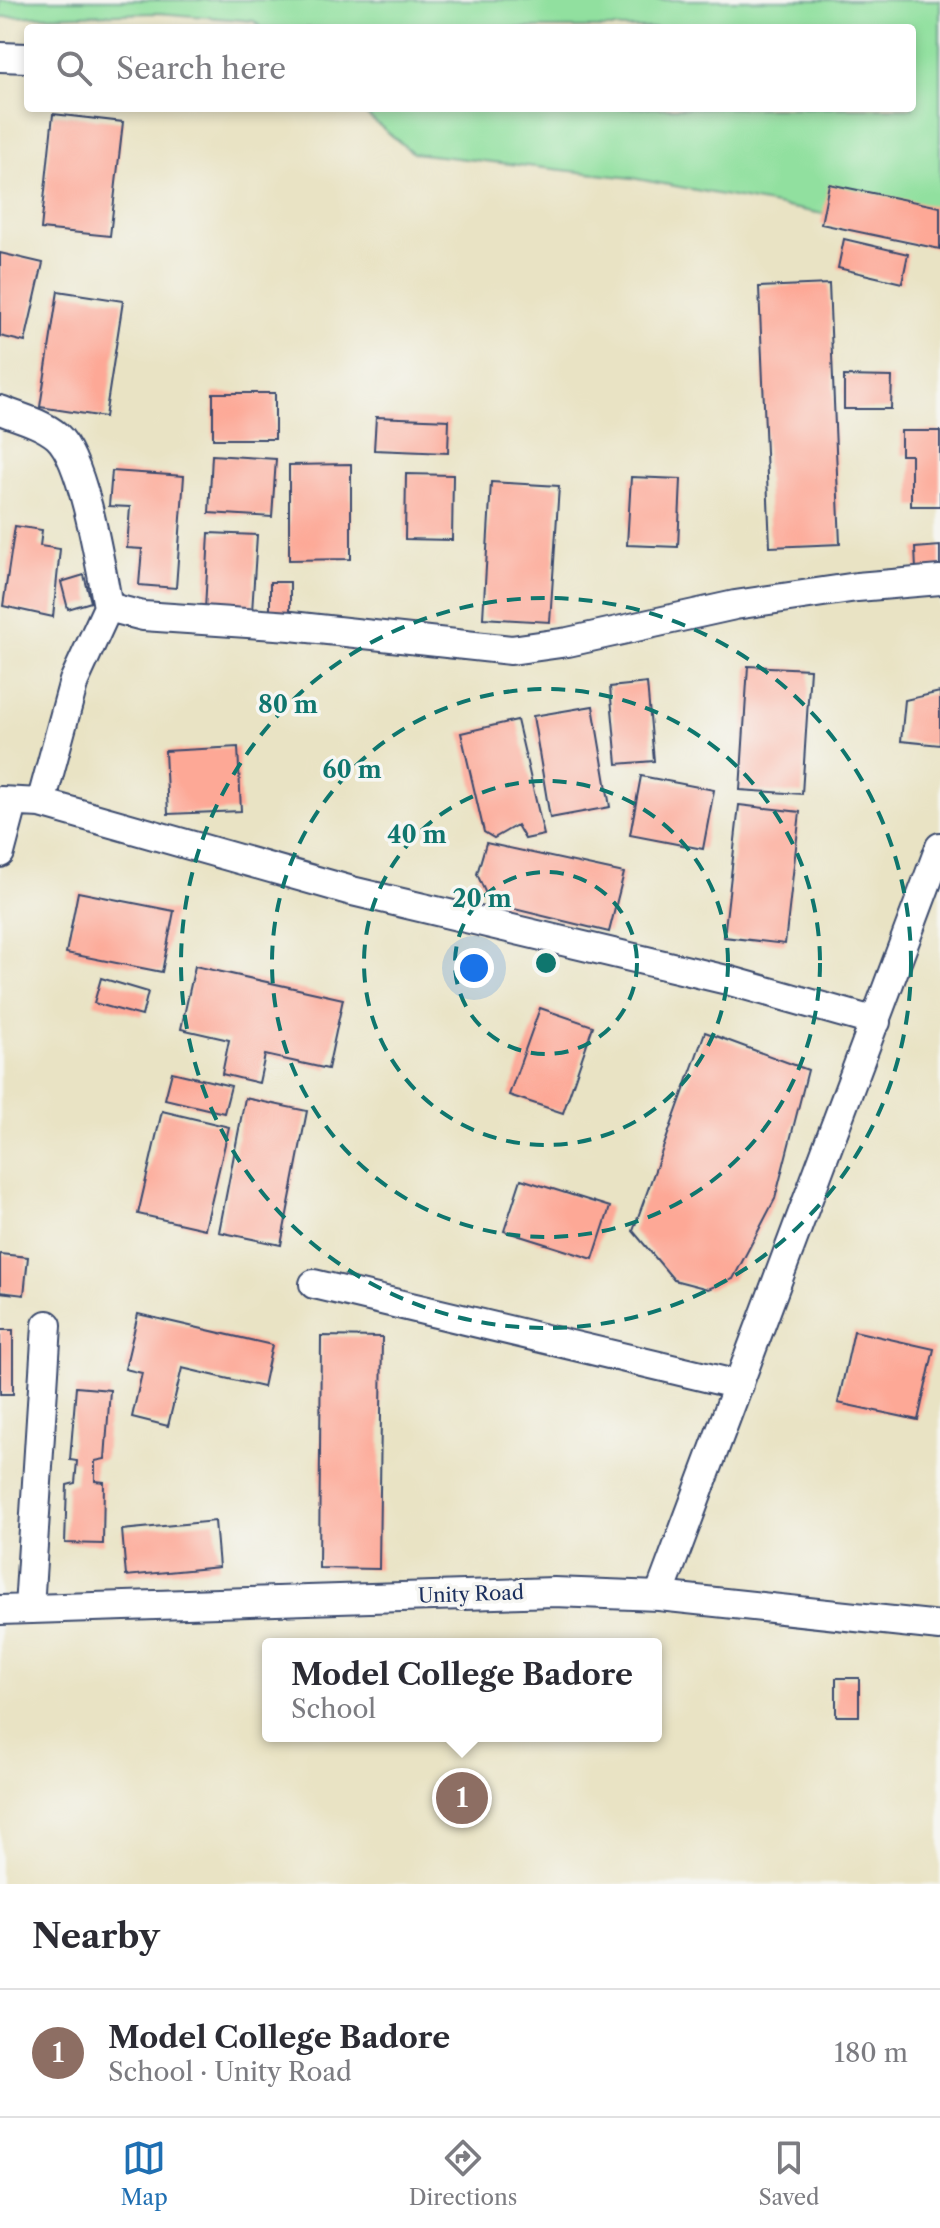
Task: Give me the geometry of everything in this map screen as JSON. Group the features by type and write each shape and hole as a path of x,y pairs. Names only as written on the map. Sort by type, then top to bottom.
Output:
{"street":[{"path":"0,57 24,58"},
{"path":"0,410 59,437 73,461 92,523 108,607 74,681 41,803"},
{"path":"108,607 143,616 291,626 511,650 568,642 735,605 857,587 940,580"},
{"path":"0,853 6,803 41,803 352,891 727,980 876,1022"},
{"path":"659,1596 940,847"},
{"path":"314,1284 739,1385"},
{"path":"29,1608 47,1325"},
{"name":"Unity Road","path":"0,1610 554,1592 659,1596 940,1626"}],"green space":[{"path":"0,0 940,0 940,236 632,178 413,153 363,112 916,112 916,24 257,24 254,21 158,13 0,17"}],"building":[{"path":"53,114 123,122 110,236 41,229"},
{"path":"829,184 940,207 940,249 821,224"},
{"path":"844,239 908,254 902,283 838,268"},
{"path":"0,253 43,263 25,342 0,336"},
{"path":"829,284 840,544 770,547 759,287"},
{"path":"58,291 123,301 105,417 40,407"},
{"path":"844,376 892,377 891,409 844,409"},
{"path":"213,393 275,393 275,439 213,439"},
{"path":"376,417 449,420 448,453 374,450"},
{"path":"901,431 940,431 940,506 911,506 911,455 901,455"},
{"path":"212,455 276,459 272,517 209,513"},
{"path":"351,464 351,559 289,560 289,465"},
{"path":"112,471 184,476 176,588 139,585 142,549 127,548 130,507 109,506"},
{"path":"406,474 453,475 452,540 405,539"},
{"path":"631,477 681,479 678,547 627,545"},
{"path":"491,482 559,486 550,622 483,618"},
{"path":"15,526 42,530 40,546 60,549 53,617 3,606"},
{"path":"209,533 257,535 252,612 205,610"},
{"path":"940,546 940,568 916,570 915,548"},
{"path":"84,575 91,602 68,609 61,582"},
{"path":"270,582 290,582 290,617 270,617"},
{"path":"748,666 810,669 802,794 740,790"},
{"path":"647,683 654,761 617,764 610,687"},
{"path":"940,692 940,745 901,741 905,700"},
{"path":"593,706 610,807 550,818 533,716"},
{"path":"517,720 544,835 525,839 517,825 494,838 484,832 461,733"},
{"path":"238,747 241,811 168,814 165,751"},
{"path":"641,776 714,790 703,849 630,835"},
{"path":"739,805 800,812 785,944 724,937"},
{"path":"486,843 624,873 609,932 490,903 477,874"},
{"path":"78,892 174,911 162,972 66,953"},
{"path":"195,966 343,999 328,1069 265,1055 259,1083 222,1074 229,1040 181,1029"},
{"path":"101,978 148,992 142,1016 94,1003"},
{"path":"540,1008 593,1026 563,1113 509,1095"},
{"path":"705,1032 808,1070 775,1199 733,1279 708,1289 674,1280 633,1231"},
{"path":"172,1072 231,1086 224,1113 165,1099"},
{"path":"245,1098 307,1111 281,1245 219,1232"},
{"path":"162,1111 229,1127 205,1229 138,1214"},
{"path":"521,1179 610,1207 593,1259 504,1231"},
{"path":"0,1254 28,1257 24,1295 0,1292"},
{"path":"138,1314 272,1345 263,1387 182,1368 168,1426 132,1417 142,1373 125,1369"},
{"path":"0,1330 13,1330 13,1394 0,1394"},
{"path":"854,1331 934,1349 918,1420 838,1403"},
{"path":"321,1336 382,1337 379,1569 319,1568"},
{"path":"76,1387 110,1390 105,1459 95,1461 95,1481 104,1482 103,1544 65,1543 67,1485 75,1483 77,1461 70,1460"},
{"path":"215,1521 219,1567 126,1576 122,1530"},
{"path":"836,1678 859,1678 859,1716 836,1716"}],"place":[{"name":"Model College Badore","path":"462,1798"}]}
